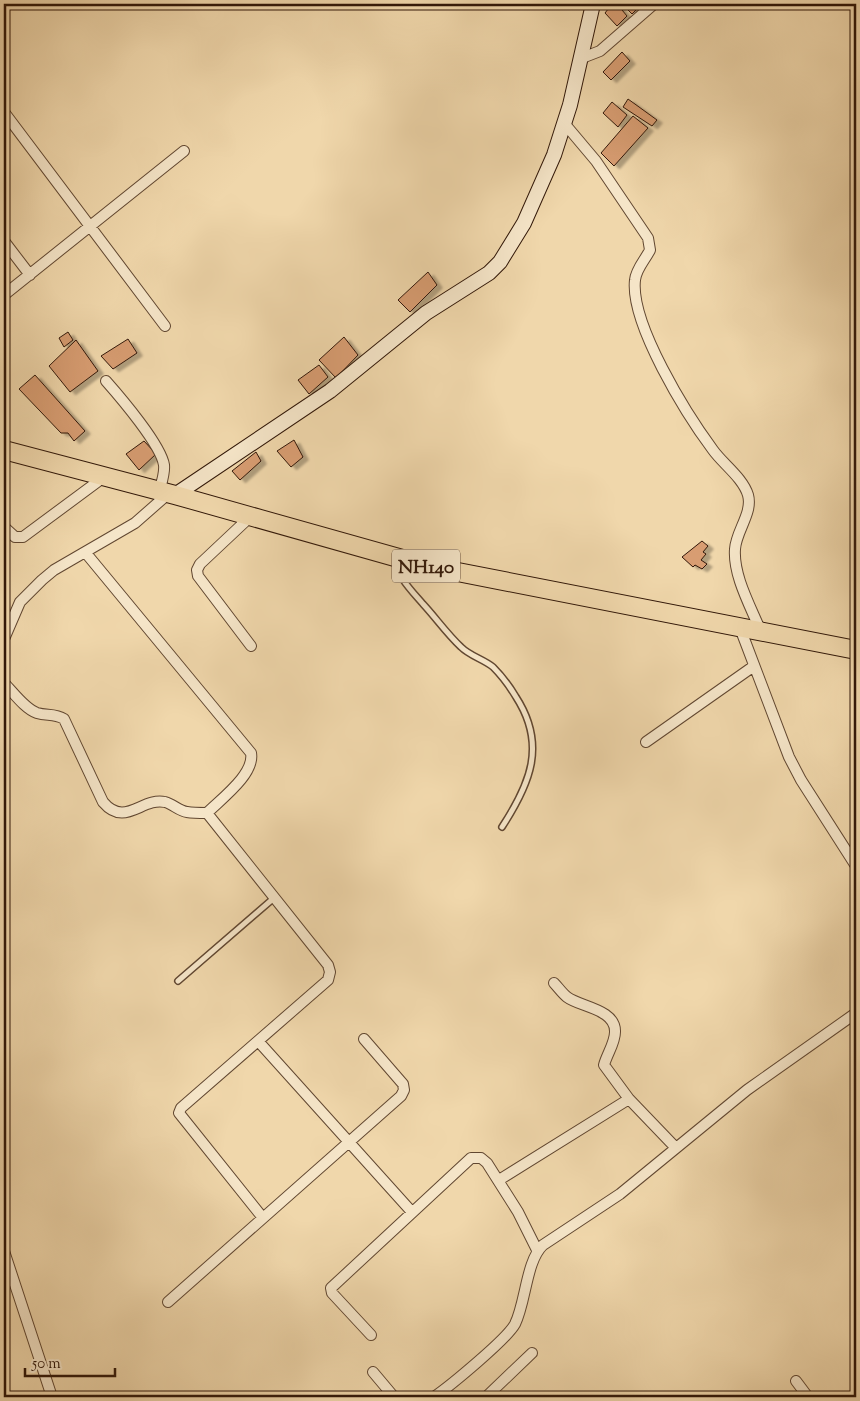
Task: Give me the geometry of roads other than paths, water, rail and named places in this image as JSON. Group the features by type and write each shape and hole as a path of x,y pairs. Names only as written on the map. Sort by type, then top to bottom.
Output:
{"highway":[{"name":"NH140","path":"4,450 437,568 856,650"}],"main road":[{"path":"167,494 282,425 330,391 426,313 495,269 524,223 554,155 582,58 593,4"}],"street":[{"path":"582,58 600,51 654,4"},
{"path":"4,112 165,326"},
{"path":"564,123 596,161 648,238 650,250 640,266 635,282 643,323 652,344 699,432 748,494 748,511 738,535 734,555 744,589 761,632"},
{"path":"4,295 184,151"},
{"path":"4,241 30,275"},
{"path":"4,640 20,602 48,574 135,523 167,494 161,456 142,426 106,381"},
{"path":"4,527 15,537 23,537 104,477"},
{"path":"250,516 200,564 197,570 198,576 251,646"},
{"path":"4,684 30,710 38,713 57,714 64,719 107,807 116,812 124,813 158,802 166,802 187,812 207,813 246,774 250,766 251,753 85,552"},
{"path":"740,628 792,762 856,866"},
{"path":"646,742 754,666"},
{"path":"207,813 328,965 330,972 328,980 181,1108 179,1113 263,1218"},
{"path":"554,983 567,997 594,1008 610,1020 615,1027 615,1034 604,1065 630,1099 676,1148"},
{"path":"434,1397 511,1330 537,1250 620,1194 747,1090 856,1014"},
{"path":"168,1302 401,1096 404,1090 403,1084 364,1039"},
{"path":"258,1041 411,1211"},
{"path":"499,1180 630,1099"},
{"path":"371,1335 332,1293 330,1288 470,1158 481,1158 499,1180 537,1250"},
{"path":"4,1251 52,1397"},
{"path":"486,1397 532,1353"},
{"path":"373,1372 394,1397"},
{"path":"796,1381 808,1397"}],"lane":[{"path":"394,557 407,586 461,648 494,668 509,686 529,722 533,739 533,757 528,779 518,802 502,827"},
{"path":"178,981 274,898"}]}
